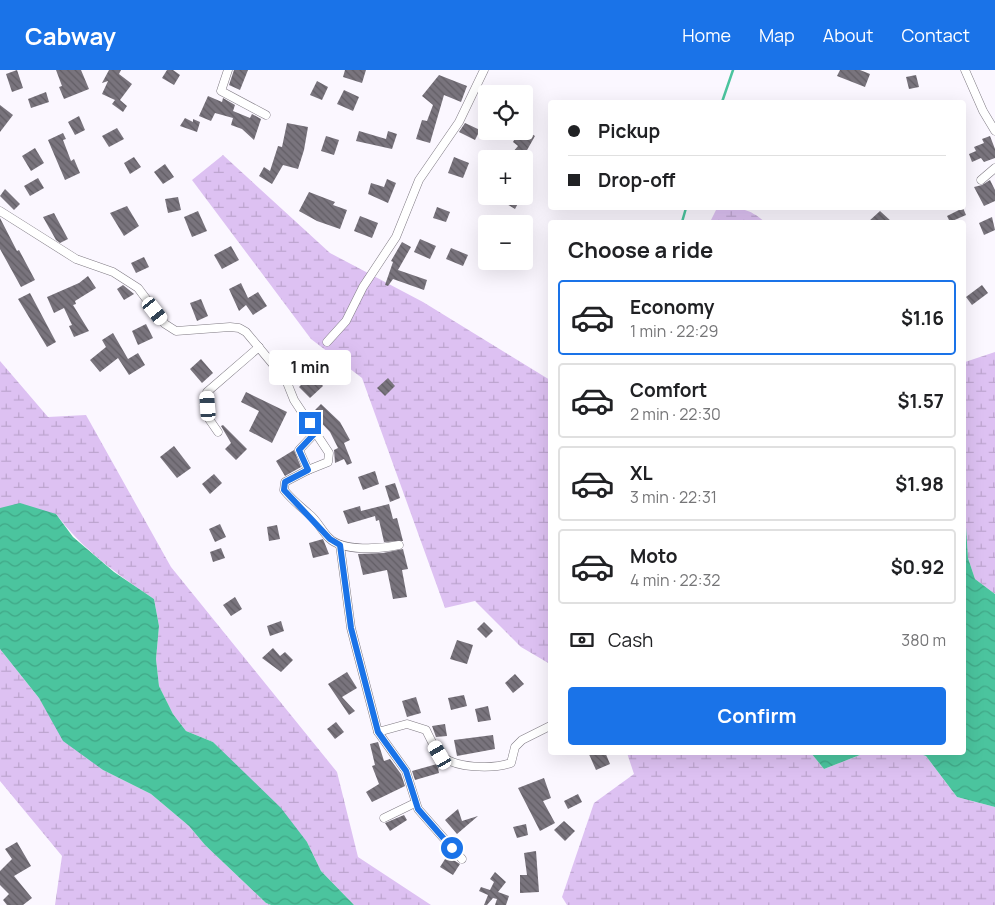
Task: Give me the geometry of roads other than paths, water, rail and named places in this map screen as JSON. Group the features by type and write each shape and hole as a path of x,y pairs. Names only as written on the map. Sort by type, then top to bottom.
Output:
{"street":[{"path":"228,70 221,91 266,115"},
{"path":"327,342 346,321 364,287 396,237 419,180 459,122 484,70"},
{"path":"965,70 983,111 995,130"},
{"path":"981,180 995,168"},
{"path":"0,211 76,259 113,272 138,288 165,324 176,331 239,328 246,332 286,380 294,400 328,450 330,458 328,462 291,477 285,482 284,490 330,539 340,545 380,550 399,545"},
{"path":"218,432 209,419 207,392 259,347"},
{"path":"308,470 299,450 316,432"},
{"path":"340,545 351,628 378,732 406,771 415,803 432,828 462,859"},
{"path":"378,732 407,724 426,730 440,755 463,766 502,766 511,763 515,747 522,740 548,727"},
{"path":"384,818 415,803"}],"water":[{"path":"20,503 56,514 73,537 114,572 154,599 159,626 156,659 159,686 173,714 186,731 213,742 281,808 307,842 321,871 354,905 271,905 266,903 205,845 189,826 151,794 103,770 63,741 39,698 0,649 0,508"},
{"path":"966,527 968,558 975,579 995,594 995,807 957,797 926,756 923,755 966,755"},
{"path":"813,755 860,755 824,769"}],"waterway":[{"path":"723,100 733,70"},
{"path":"683,220 685,210"}]}
